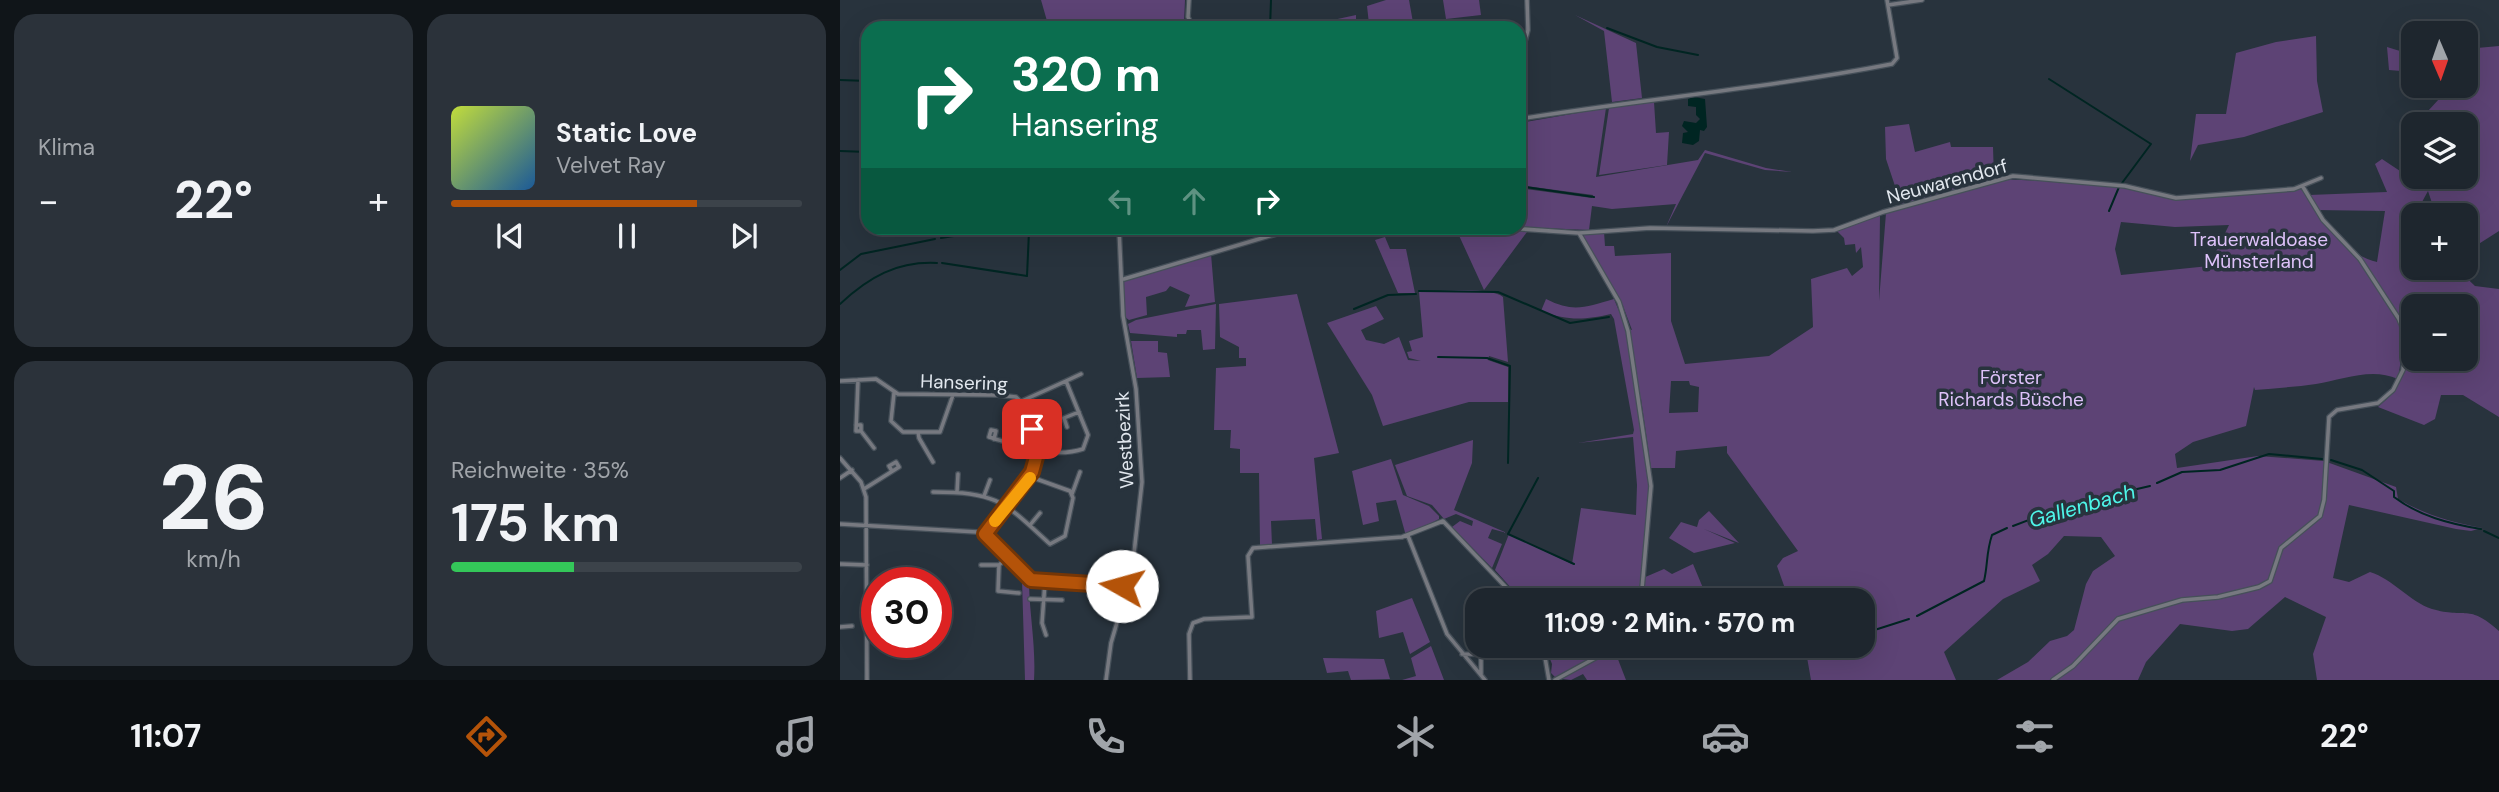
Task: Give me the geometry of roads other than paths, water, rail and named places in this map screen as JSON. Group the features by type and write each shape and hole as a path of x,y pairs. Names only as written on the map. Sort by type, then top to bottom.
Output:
{"street":[{"path":"1189,0 1190,21"},
{"path":"1526,38 1527,0"},
{"path":"1526,118 1656,98 1780,85 1892,65 1897,58 1887,2 1922,0"},
{"name":"Neuwarendorf","path":"1526,229 1579,233 1650,228 1834,230 1883,212 2013,176 2125,186 2176,198 2303,187 2321,178"},
{"path":"2053,680 2079,660 2118,619 2182,600 2218,597 2259,587 2270,581 2281,548 2319,516 2324,500 2329,416 2337,410 2378,403 2398,383 2407,354 2406,337 2399,318 2360,259 2323,220 2303,187"},
{"path":"1579,233 1619,302 1628,331 1651,486 1642,588"},
{"name":"Westbezirk","path":"1106,680 1111,643 1132,571 1143,473 1135,378 1123,316 1120,235"},
{"path":"1123,279 1273,235"},
{"path":"1021,402 1081,374"},
{"name":"Hansering","path":"840,381 876,379 894,393 1007,396 1021,402 1027,409 1038,450"},
{"path":"858,380 856,431 861,431 874,448"},
{"path":"994,439 1067,454 1083,449 1088,435 1066,381"},
{"path":"894,393 891,421 898,430 918,432 940,432 953,394"},
{"path":"1068,427 1064,418 1079,412"},
{"path":"918,432 933,462"},
{"path":"985,534 1030,477 1038,450"},
{"path":"840,458 852,470 864,489 867,680"},
{"path":"840,478 852,470"},
{"path":"864,489 892,471"},
{"path":"933,492 984,496 1008,505 1050,544 1065,536 1072,494 1080,472"},
{"path":"957,492 958,474"},
{"path":"1030,477 1072,494"},
{"path":"984,496 990,480"},
{"path":"1030,525 1040,513"},
{"path":"1190,680 1189,634 1193,623 1204,619 1252,617 1248,556 1251,550 1402,537 1443,521 1507,588"},
{"path":"840,524 968,530 985,534 1031,580 1089,582 1127,588"},
{"path":"1408,536 1447,634 1483,678"},
{"path":"981,565 999,565 1008,557"},
{"path":"840,564 867,565"},
{"path":"999,565 998,591 1019,593"},
{"path":"1045,581 1042,623 1046,635"},
{"path":"1030,599 1062,600"},
{"path":"840,627 852,626"},
{"path":"1481,658 1483,678"},
{"path":"1545,658 1549,680"},
{"path":"1555,680 1596,658"}],"waterway":[{"path":"1270,21 1271,0"},
{"path":"1607,28 1657,47 1698,55"},
{"path":"2049,79 2151,144 2122,183"},
{"path":"840,80 861,81"},
{"path":"840,151 861,152"},
{"path":"1526,187 1594,197"},
{"path":"2109,211 2119,187"},
{"path":"941,238 960,235"},
{"path":"942,263 1027,276 1029,235"},
{"path":"840,270 861,254 935,239"},
{"path":"840,304 884,273 909,265 937,263"},
{"path":"1419,291 1498,292 1570,323 1609,317"},
{"path":"1354,309 1388,295 1416,294"},
{"path":"1438,357 1487,358 1510,366 1508,463"},
{"name":"Gallenbach","path":"2157,483 2182,472 2220,470 2269,454 2322,459"},
{"name":"Gallenbach","path":"2331,460 2362,470 2394,491 2394,497 2424,514 2446,522 2481,529"},
{"path":"1538,478 1508,534 1574,564"},
{"name":"Gallenbach","path":"2013,526 2068,505 2150,486"},
{"name":"Gallenbach","path":"1917,616 1984,581 1992,535 2007,528"},
{"name":"Gallenbach","path":"2484,531 2499,538"},
{"path":"982,538 1002,557"},
{"path":"1007,563 1023,580 1040,586"},
{"path":"1048,586 1091,586"},
{"name":"Gallenbach","path":"1875,630 1909,619"}],"park label":[{"name":"Trauerwaldoase Münsterland","path":"2259,250"},
{"name":"Förster Richards Büsche","path":"2011,388"}]}
